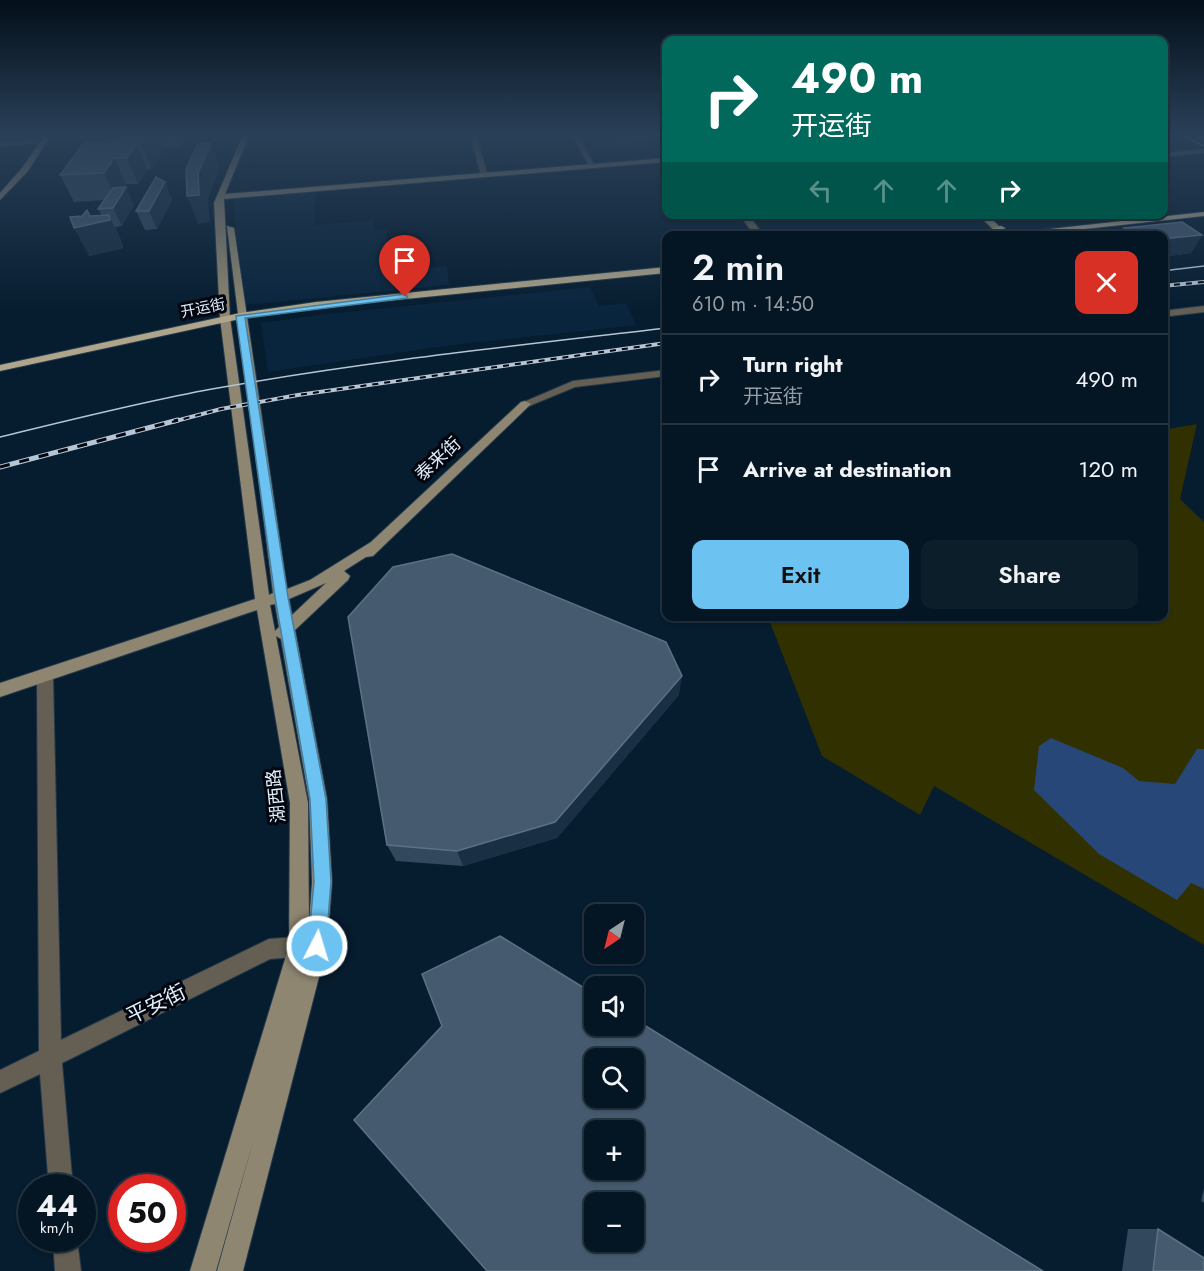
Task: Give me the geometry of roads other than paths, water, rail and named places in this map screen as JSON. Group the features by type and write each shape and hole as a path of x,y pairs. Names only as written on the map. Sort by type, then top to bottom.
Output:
{"main road":[{"path":"224,196 245,194"},
{"name":"湖西路","path":"203,1271 308,946 299,803 263,604 233,317 224,196"},
{"path":"1168,209 1204,206"},
{"path":"1168,217 1204,214"},
{"path":"1001,231 1085,219"},
{"path":"1006,231 1146,219"},
{"path":"1100,231 1204,220"},
{"name":"开运街","path":"0,368 233,317 316,305 662,270"},
{"name":"湖西路","path":"230,1271 322,882 318,799 233,317"},
{"name":"泰来街","path":"271,643 525,404"},
{"path":"0,690 263,604 326,579 352,557 375,546"}],"street":[{"path":"747,219 756,231"},
{"path":"1168,313 1204,309"},
{"name":"泰来街","path":"525,404 573,384 662,373"},
{"path":"45,675 50,1056 60,1174"},
{"name":"平安街","path":"0,1082 269,949 308,946"},
{"path":"66,1252 68,1271"}],"water":[{"path":"1051,738 1123,768 1139,781 1175,784 1197,749 1204,749 1204,889 1191,883 1177,900 1099,854 1034,790 1039,746"}],"tram line":[{"path":"1168,270 1204,266"},
{"path":"0,437 159,400 268,379 438,355 662,328"}],"railway":[{"path":"1168,285 1204,282"},
{"path":"172,422 221,409 298,395 662,344"},
{"path":"0,467 178,420"}]}
